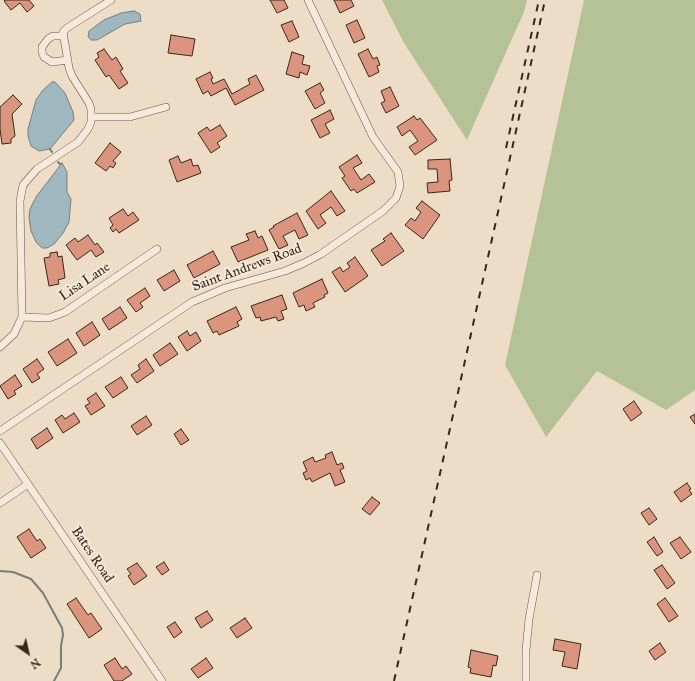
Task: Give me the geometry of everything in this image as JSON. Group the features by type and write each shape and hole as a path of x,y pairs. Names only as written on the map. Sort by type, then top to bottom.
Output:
{"street":[{"path":"0,348 14,334 22,317 21,192 31,174 83,136 88,130 92,117 89,103 72,76 63,32 111,0"},
{"name":"Saint Andrews Road","path":"0,431 179,309 209,293 285,271 304,263 321,254 383,211 396,198 400,186 398,172 373,138 308,0"},
{"path":"64,36 53,36 48,39 42,47 42,52 44,57 52,62 68,60"},
{"path":"92,117 130,117 166,107"},
{"name":"Lisa Lane","path":"22,317 49,318 65,312 157,249"},
{"name":"Bates Road","path":"0,443 162,681"},
{"path":"0,503 28,484"},
{"path":"526,681 528,626 537,575"}],"green space":[{"path":"382,0 527,0 524,12 467,140 404,43"},
{"path":"584,0 695,0 695,390 666,410 597,371 546,437 505,365"}],"water":[{"path":"134,11 140,14 141,21 125,24 97,40 91,40 88,37 89,31 104,20 121,13"},
{"path":"52,82 55,82 65,93 73,112 74,120 50,149 39,151 31,146 28,136 28,129 36,100 43,90"},
{"path":"62,163 67,172 67,192 71,199 69,222 63,233 54,244 47,248 42,248 36,242 31,231 29,217 30,209 36,197"}],"building":[{"path":"29,0 34,6 27,12 20,3 11,10 4,1"},
{"path":"270,0 284,0 288,8 277,13"},
{"path":"334,0 351,0 354,6 340,13"},
{"path":"357,20 365,38 354,43 346,25"},
{"path":"292,21 299,37 289,42 281,25"},
{"path":"171,35 195,39 192,56 168,53"},
{"path":"104,49 112,60 116,57 123,69 120,71 128,83 119,89 109,75 106,77 95,60 99,57 97,53"},
{"path":"368,49 373,59 377,57 380,65 377,66 379,72 369,77 358,54"},
{"path":"292,52 304,56 302,64 310,66 307,75 300,72 299,78 286,74"},
{"path":"210,72 213,78 211,79 213,84 224,79 232,94 250,84 248,79 256,75 264,90 235,105 226,88 211,96 208,91 203,94 196,79"},
{"path":"320,83 324,90 320,93 325,103 315,109 305,91"},
{"path":"390,87 399,106 386,113 381,103 385,101 381,91"},
{"path":"13,95 22,104 12,114 15,136 11,139 11,143 2,144 0,107"},
{"path":"330,110 334,119 325,124 330,133 320,138 311,120"},
{"path":"414,116 417,120 420,118 437,140 415,155 409,147 418,141 410,130 402,136 397,127"},
{"path":"220,125 227,136 217,143 220,147 211,153 198,133 207,127 210,131"},
{"path":"110,143 121,152 113,161 116,163 113,168 110,166 106,171 95,163"},
{"path":"357,155 362,163 353,168 361,180 369,174 375,182 357,193 354,189 351,191 342,178 345,176 339,167"},
{"path":"178,156 181,163 191,159 193,166 198,165 201,173 177,182 169,160"},
{"path":"450,159 452,180 449,181 450,191 428,193 427,183 438,182 437,169 428,169 428,160"},
{"path":"331,191 345,211 337,216 331,207 320,215 326,223 318,229 306,211"},
{"path":"422,201 440,215 423,239 405,225 411,218 415,221 421,212 416,208"},
{"path":"123,209 128,216 133,212 139,220 119,233 116,229 113,232 110,228 113,225 109,218"},
{"path":"297,213 308,235 299,239 295,230 283,236 288,245 279,249 269,230 274,227 273,226"},
{"path":"255,231 258,238 262,236 268,250 238,262 231,247 249,240 246,234"},
{"path":"391,233 404,251 382,266 371,250 385,241 383,239"},
{"path":"88,235 95,245 97,243 104,252 96,257 91,250 77,260 66,245 75,238 78,242"},
{"path":"213,251 220,264 194,278 187,265"},
{"path":"57,252 58,257 62,256 65,278 58,280 59,284 49,286 44,258 50,257 50,253"},
{"path":"355,257 368,276 345,292 332,272 340,267 343,272 350,267 347,263"},
{"path":"174,270 180,281 164,291 157,280"},
{"path":"322,279 328,293 324,295 325,297 313,303 315,307 306,311 304,305 299,307 293,293"},
{"path":"145,288 150,296 140,303 143,307 136,312 127,300"},
{"path":"282,295 287,309 281,311 284,319 278,321 276,317 261,321 260,317 256,318 251,306"},
{"path":"120,307 127,318 109,330 102,319"},
{"path":"236,307 242,319 237,322 239,326 219,335 217,331 213,333 207,321"},
{"path":"92,322 100,335 84,346 76,333"},
{"path":"187,331 190,336 196,332 201,341 187,351 178,337"},
{"path":"68,339 77,353 57,366 48,352"},
{"path":"170,343 178,354 160,366 153,355"},
{"path":"37,359 44,369 37,374 40,378 32,383 23,369"},
{"path":"146,359 154,371 137,383 131,375 140,369 138,365"},
{"path":"15,375 22,386 14,391 16,394 8,399 0,386"},
{"path":"121,377 128,388 113,398 105,387"},
{"path":"96,393 105,406 91,415 85,406 90,403 87,399"},
{"path":"634,401 642,413 631,421 623,409"},
{"path":"74,413 80,422 63,433 55,420 62,415 65,419"},
{"path":"695,414 695,424 690,417"},
{"path":"146,416 152,425 137,435 131,426"},
{"path":"47,428 53,438 37,449 31,439"},
{"path":"181,429 189,440 181,445 174,434"},
{"path":"332,452 337,465 342,463 344,468 340,470 345,482 335,486 330,473 312,482 310,478 306,480 303,473 307,471 303,462 313,457 315,462 326,458 325,455"},
{"path":"687,483 692,494 681,502 674,492"},
{"path":"372,497 380,503 370,515 362,509"},
{"path":"649,508 657,519 649,525 641,513"},
{"path":"29,529 37,541 40,539 46,548 31,558 17,537"},
{"path":"654,537 663,552 657,556 647,542"},
{"path":"680,537 691,552 681,559 670,543"},
{"path":"164,562 169,570 162,575 156,567"},
{"path":"137,563 147,576 134,585 128,576 131,574 127,569"},
{"path":"662,565 675,583 667,589 654,570"},
{"path":"76,598 88,615 91,613 102,629 89,638 67,604"},
{"path":"665,598 678,616 669,622 657,604"},
{"path":"207,611 213,620 201,628 195,618"},
{"path":"245,618 252,628 237,638 230,628"},
{"path":"175,622 182,632 174,638 167,627"},
{"path":"555,639 581,644 577,669 562,666 565,652 553,650"},
{"path":"660,643 666,652 655,660 649,651"},
{"path":"471,650 498,656 496,666 493,665 491,677 470,673 471,668 468,667"},
{"path":"115,658 122,669 126,666 132,674 122,681 114,681 104,665"},
{"path":"206,658 213,668 198,678 191,669"}],"waterway":[{"path":"0,571 13,572 31,579 43,593 62,628 61,668 54,681"}],"railway":[{"path":"506,148 539,0"},
{"path":"394,681 545,0"}]}
